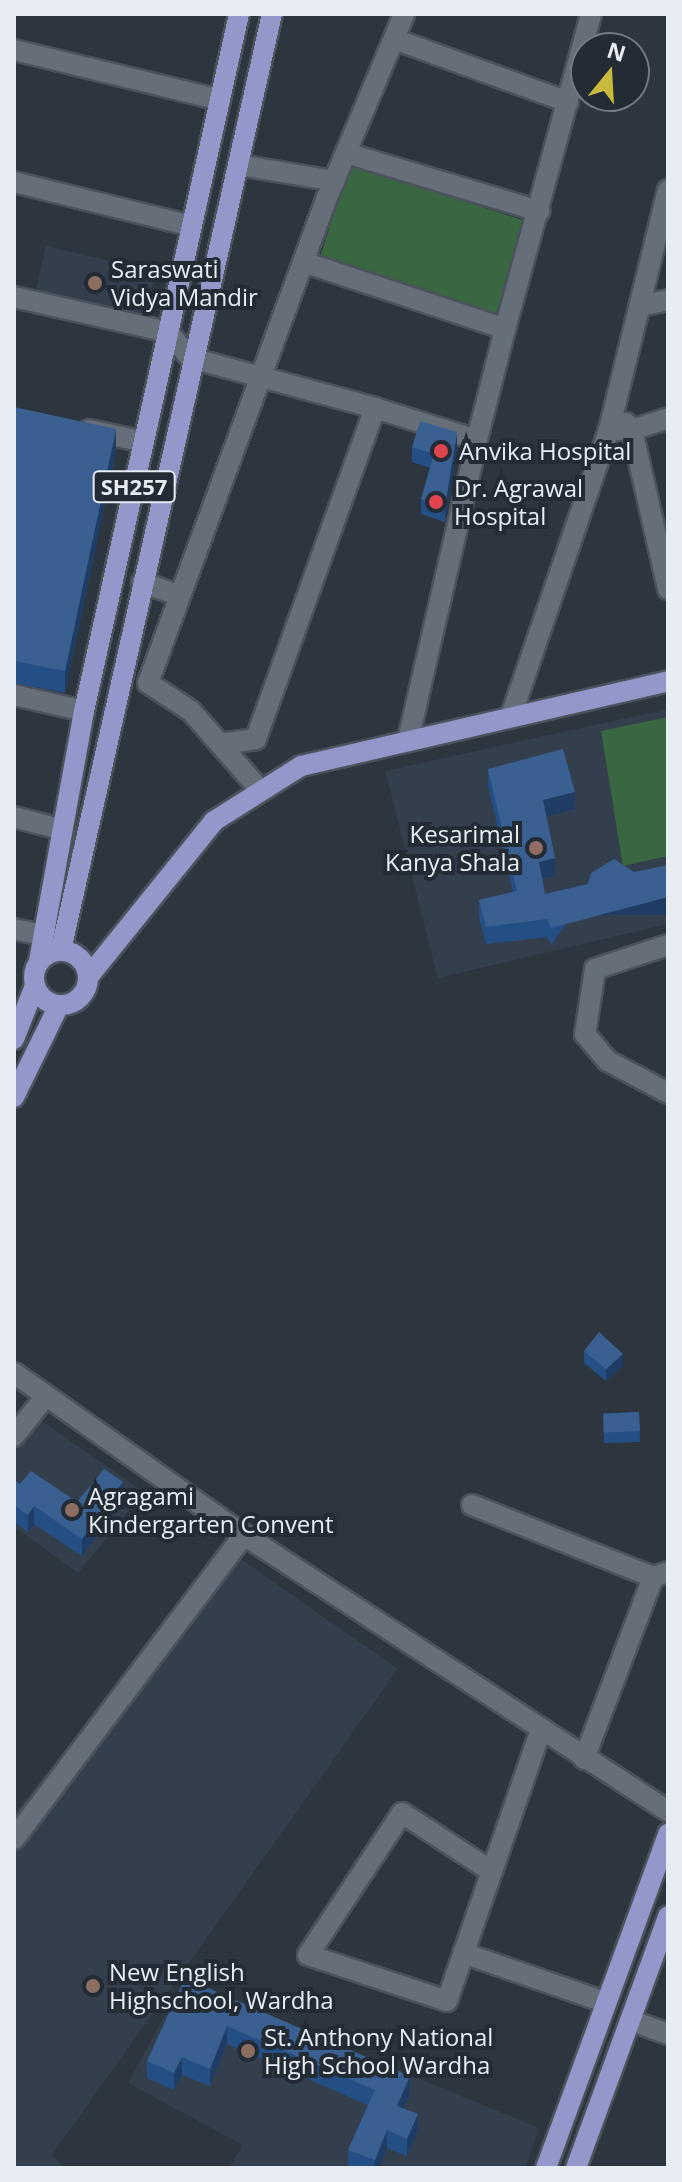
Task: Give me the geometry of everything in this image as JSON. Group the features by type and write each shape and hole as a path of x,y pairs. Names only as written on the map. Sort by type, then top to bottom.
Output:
{"main road":[{"name":"SH257","path":"39,961 60,829 84,711 239,14"},
{"name":"SH257","path":"63,940 191,358 239,165 272,14"},
{"path":"14,1097 59,1005 79,999 94,970 214,821 261,791 301,766 668,681"},
{"path":"14,1039 35,986 39,961 63,940 94,970"},
{"path":"35,986 59,1005"},
{"path":"546,2168 667,1840"},
{"path":"576,2168 668,1916"}],"street":[{"path":"148,683 177,595 303,262 404,14"},
{"path":"408,740 477,440 591,14"},
{"path":"394,39 568,102"},
{"path":"14,50 220,100"},
{"path":"346,153 539,211"},
{"path":"239,165 335,181"},
{"path":"14,182 192,226"},
{"path":"511,716 609,430 668,190"},
{"path":"303,262 505,329"},
{"path":"14,297 168,332 191,358 262,372 477,440"},
{"path":"640,306 668,300"},
{"path":"220,744 256,739 375,408"},
{"path":"615,409 632,430 668,589"},
{"path":"609,430 632,430 668,418"},
{"path":"72,427 144,442"},
{"path":"142,582 177,595"},
{"path":"120,678 148,683 191,711 261,791"},
{"path":"14,695 84,711"},
{"path":"14,817 60,829"},
{"path":"14,929 63,940"},
{"path":"668,945 595,969 585,1034 608,1061 668,1093"},
{"path":"14,1373 244,1535 540,1733 668,1811"},
{"path":"14,1436 46,1396"},
{"path":"472,1505 660,1574 584,1759"},
{"path":"14,1839 244,1535"},
{"path":"491,1871 402,1813 308,1955 447,2001 540,1733"},
{"path":"463,1953 607,2003"},
{"path":"630,2020 668,2034"}],"shaded area":[{"name":"Saraswati Vidya Mandir","path":"46,246 156,271 145,320 35,295"},
{"name":"Kesarimal Kanya Shala","path":"668,709 668,924 438,978 385,771"},
{"name":"Agragami Kindergarten Convent","path":"39,1419 144,1492 78,1573 14,1527 14,1449"},
{"name":"New English Highschool, Wardha","path":"228,1550 398,1669 52,2155 65,2168 14,2168 14,1814"},
{"name":"St. Anthony National High School Wardha","path":"183,1982 539,2128 525,2168 229,2168 243,2145 128,2083"}],"green space":[{"path":"350,164 526,221 495,316 319,259"},
{"path":"668,717 668,856 623,866 601,731"}],"building":[{"path":"14,407 116,429 65,671 14,661"},
{"path":"420,421 457,432 445,506 421,499 434,454 412,447"},
{"path":"563,749 575,792 543,800 555,858 539,862 545,894 588,884 591,873 614,859 634,872 668,865 668,897 551,928 547,919 486,927 479,900 517,891 488,769"},
{"path":"599,1332 623,1354 606,1369 584,1351"},
{"path":"639,1412 640,1431 604,1433 603,1414"},
{"path":"104,1469 123,1482 82,1539 34,1506 28,1515 14,1505 14,1480 20,1484 31,1471 77,1502"},
{"path":"185,1978 410,2076 397,2106 418,2114 407,2139 387,2130 375,2160 348,2150 375,2090 227,2026 210,2069 182,2057 174,2073 147,2061"}],"place":[{"name":"Saraswati Vidya Mandir","path":"95,283"},
{"name":"Anvika Hospital","path":"441,451"},
{"name":"Dr. Agrawal Hospital","path":"436,502"},
{"name":"Kesarimal Kanya Shala","path":"536,848"},
{"name":"Agragami Kindergarten Convent","path":"72,1510"},
{"name":"New English Highschool, Wardha","path":"93,1986"},
{"name":"St. Anthony National High School Wardha","path":"248,2051"}]}
